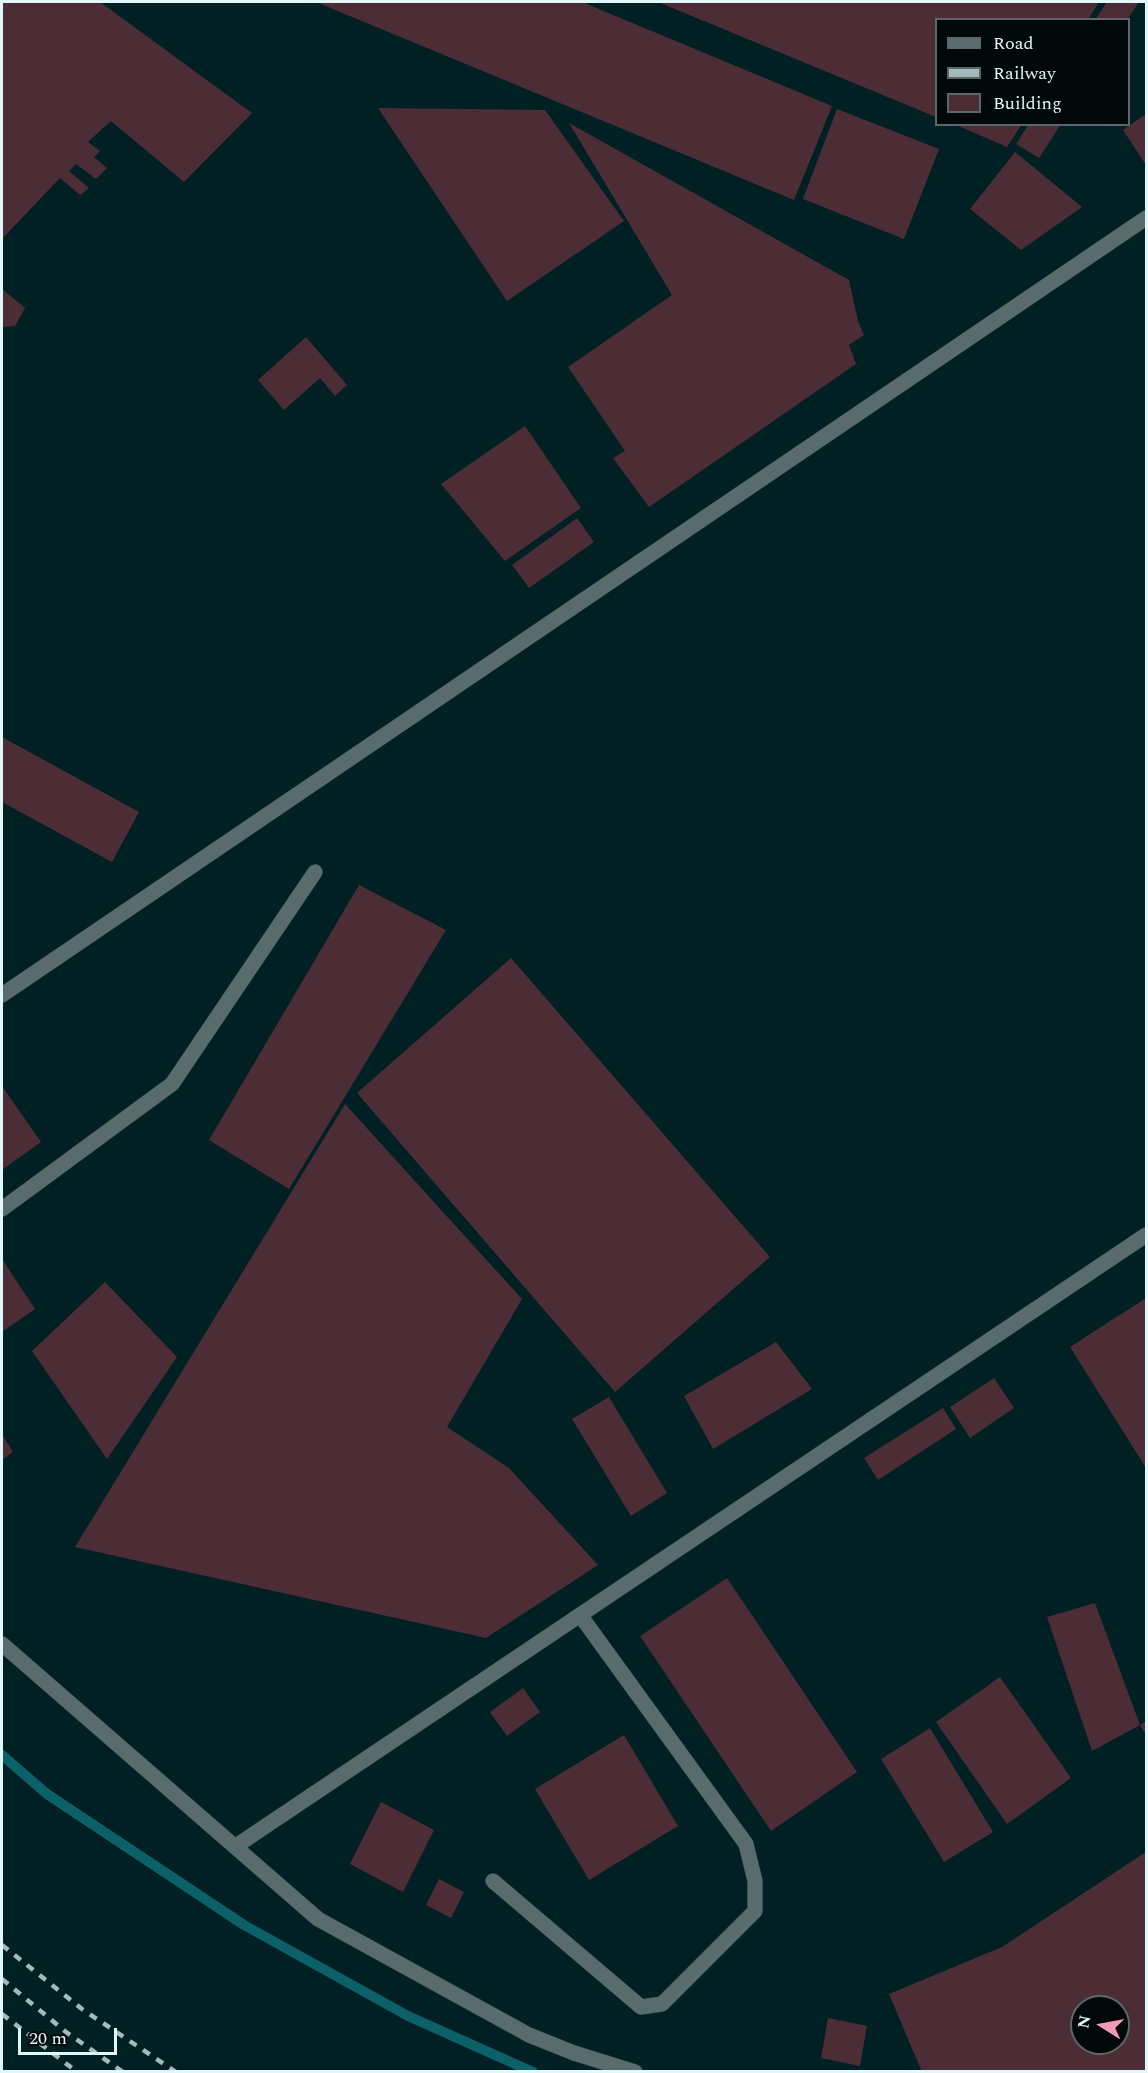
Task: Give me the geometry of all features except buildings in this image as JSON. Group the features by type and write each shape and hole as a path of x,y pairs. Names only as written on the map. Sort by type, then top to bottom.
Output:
{"street":[{"path":"2,995 1146,218"},
{"path":"2,1209 172,1084 315,872"},
{"path":"236,1846 1146,1235"},
{"path":"493,1881 641,2007 662,2004 755,1911 755,1881 746,1844 580,1615"},
{"path":"2,1644 318,1919 529,2035 574,2053 635,2072"}],"waterway":[{"path":"2,1755 47,1794 244,1925 408,2016 533,2072"}],"railway":[{"path":"2,1945 82,2009 176,2072"},
{"path":"2,1979 66,2032 123,2072"},
{"path":"2,2014 77,2072"}]}
